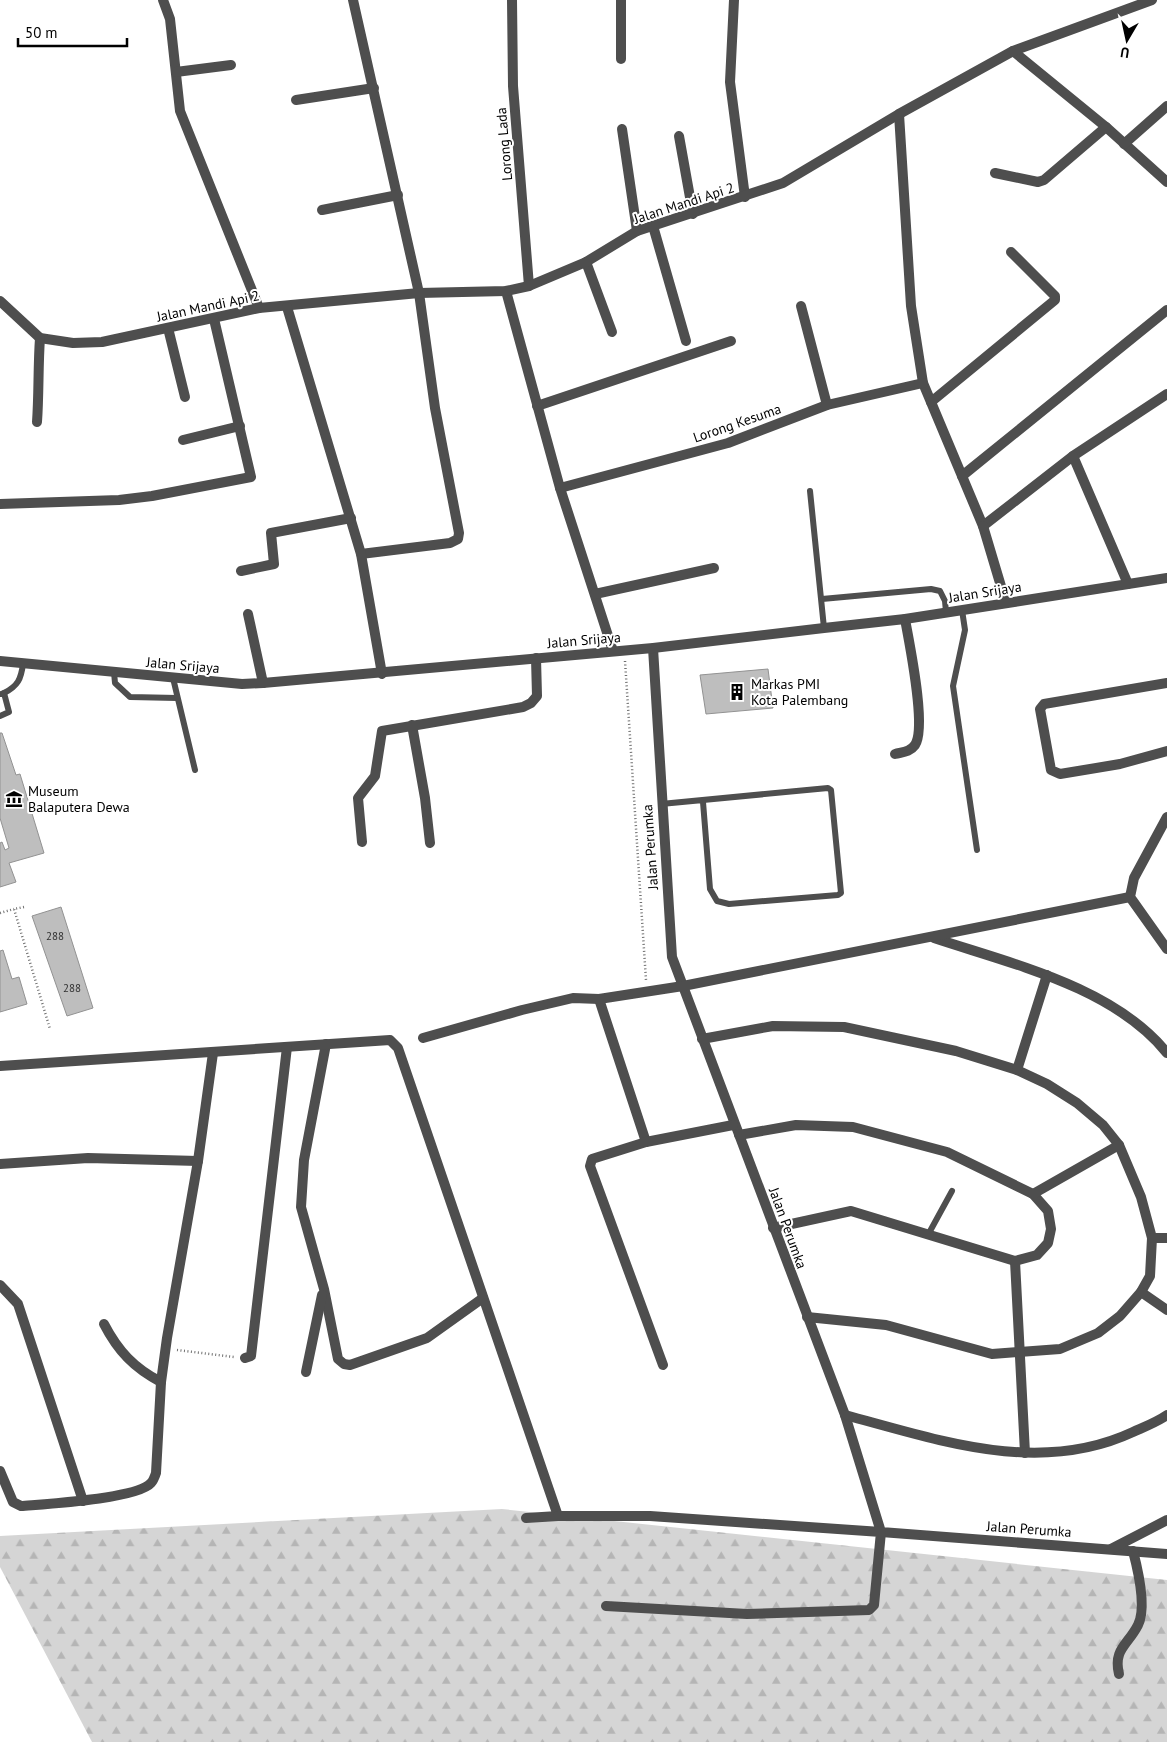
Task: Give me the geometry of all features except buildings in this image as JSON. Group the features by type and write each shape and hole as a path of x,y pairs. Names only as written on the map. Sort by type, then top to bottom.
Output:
{"street":[{"path":"163,0 170,19 180,111 259,308"},
{"path":"353,0 419,293 435,408 459,533 458,539 450,543 361,554"},
{"name":"Lorong Lada","path":"512,0 513,86 529,286"},
{"path":"621,0 621,59"},
{"path":"734,0 730,82 745,197"},
{"name":"Jalan Mandi Api 2","path":"40,338 73,343 102,342 259,308 287,307 419,293 506,291 529,286 586,262 637,232 783,183 899,114 1014,51 1152,0"},
{"path":"1014,51 1106,127 1167,182"},
{"path":"176,72 231,65"},
{"path":"296,100 374,88"},
{"path":"1124,144 1167,106"},
{"path":"899,114 911,306 923,383 983,526 1006,603"},
{"path":"995,173 1038,182 1044,180 1106,127"},
{"path":"622,129 637,232"},
{"path":"679,136 693,214"},
{"path":"322,210 398,195"},
{"path":"653,226 686,341"},
{"path":"931,402 1055,300 1055,296 1011,252"},
{"path":"586,262 612,332"},
{"path":"506,291 560,488 613,651"},
{"path":"0,301 40,338 37,422"},
{"path":"801,306 827,405"},
{"path":"287,307 352,518 361,554 382,674"},
{"path":"962,476 1167,310"},
{"path":"0,504 119,500 248,479 251,475 214,319"},
{"path":"168,328 185,398"},
{"path":"537,406 731,341"},
{"name":"Lorong Kesuma","path":"560,488 728,443 827,405 923,383"},
{"path":"983,526 1073,456 1167,394"},
{"path":"183,440 240,426"},
{"path":"1073,456 1128,584"},
{"path":"240,571 274,564 272,533 352,518"},
{"path":"595,594 714,568"},
{"name":"Jalan Srijaya","path":"0,662 242,684 263,683 382,674 653,648 905,618 1167,578"},
{"path":"248,614 263,683"},
{"path":"895,754 908,751 915,745 920,726 920,710 905,618"},
{"name":"Jalan Perumka","path":"653,648 661,804 672,956 845,1416 881,1532 1167,1554"},
{"path":"362,842 358,798 377,771 380,735 382,732 391,728 523,707 531,703 537,696 536,658"},
{"path":"1167,683 1044,704 1040,709 1051,770 1055,773 1120,764 1167,751"},
{"path":"412,726 425,798 430,843"},
{"path":"1167,817 1134,878 1130,897 1167,950"},
{"path":"423,1038 522,1010 573,998 591,997 599,999 682,986 1130,897"},
{"path":"933,937 1047,975 1119,1009 1156,1040 1167,1053"},
{"path":"1017,1070 1047,975"},
{"path":"599,999 646,1142"},
{"path":"702,1039 772,1026 844,1027 956,1051 1017,1070 1047,1084 1077,1103 1103,1125 1119,1145 1141,1197 1152,1238 1150,1276 1141,1292 1120,1316 1098,1333 1060,1349 992,1354 886,1325 807,1317"},
{"path":"0,1066 390,1040 398,1048 558,1516"},
{"path":"326,1044 304,1160 301,1207 324,1289 338,1359 344,1364 350,1365 427,1338 484,1298"},
{"path":"245,1358 251,1356 287,1047"},
{"path":"0,1471 13,1502 21,1506 83,1500 139,1490 151,1484 156,1473 161,1382 198,1161 213,1053"},
{"path":"663,1365 590,1166 592,1159 646,1142 734,1125"},
{"path":"739,1135 796,1125 853,1128 947,1152 1033,1194 1048,1211 1051,1229 1048,1243 1037,1255 1016,1261 929,1233 851,1211 773,1228"},
{"path":"1033,1194 1119,1145"},
{"path":"0,1164 88,1158 198,1161"},
{"path":"1152,1238 1167,1238"},
{"path":"1016,1261 1025,1453"},
{"path":"0,1285 18,1304 83,1500"},
{"path":"306,1372 324,1289"},
{"path":"1141,1292 1167,1310"},
{"path":"104,1324 117,1347 130,1361 146,1374 161,1382"},
{"path":"845,1416 967,1448 1025,1453 1076,1450 1119,1438 1164,1417 1167,1428"},
{"path":"526,1518 650,1516 881,1532 874,1605 869,1610 747,1614 606,1606"},
{"path":"1110,1549 1167,1520"},
{"path":"1119,1674 1118,1658 1138,1625 1142,1607 1133,1551"}],"lane":[{"path":"810,491 824,628"},
{"path":"822,599 931,589 940,591 945,601 946,612"},
{"path":"962,610 965,630 953,686 977,850"},
{"path":"0,716 9,712 2,694 14,688 20,680 23,664"},
{"path":"114,672 115,683 130,697 177,698"},
{"path":"173,678 195,770"},
{"path":"661,804 703,802 824,788 831,790 841,893 838,895 728,904 717,901 710,889 703,802"},
{"path":"929,1233 952,1191"}],"path":[{"path":"624,650 647,992"},
{"path":"0,913 24,907"},
{"path":"14,909 50,1029"},
{"path":"166,1349 245,1358"}],"green space":[{"path":"502,1509 1167,1580 1167,1742 92,1742 0,1567 0,1536"}],"place":[{"name":"Markas PMI Kota Palembang","path":"737,692"},
{"name":"Museum Balaputera Dewa","path":"14,799"}]}
